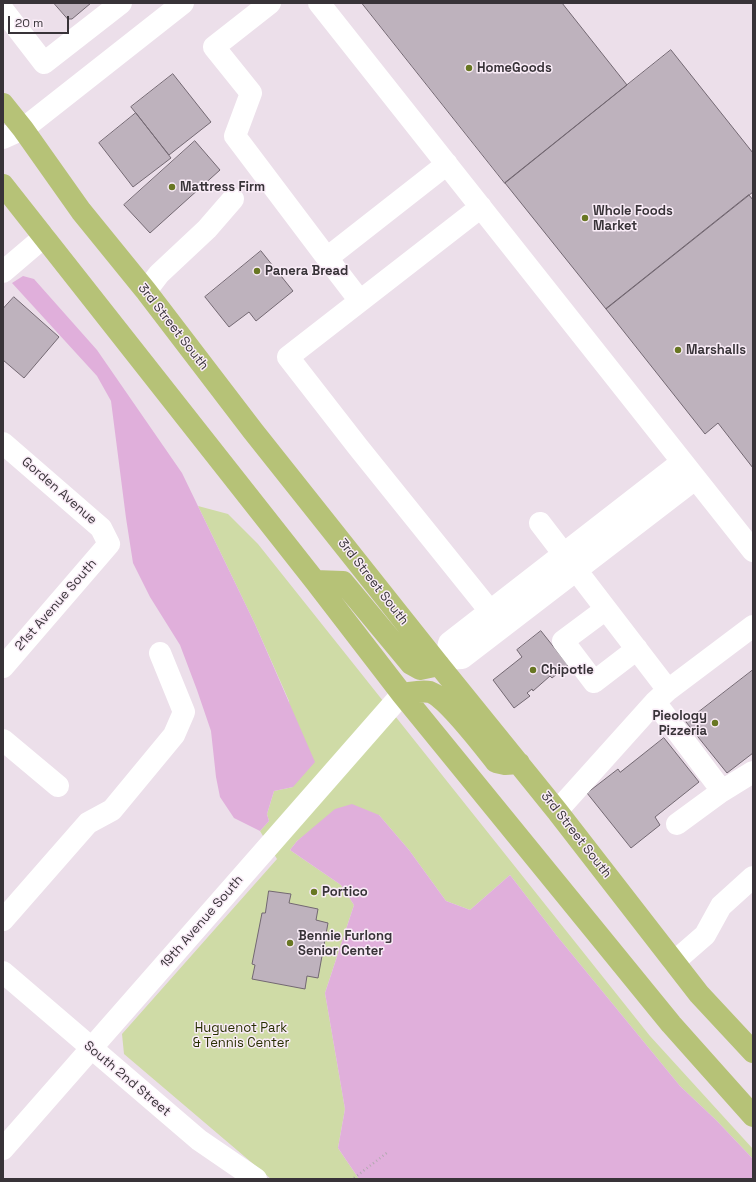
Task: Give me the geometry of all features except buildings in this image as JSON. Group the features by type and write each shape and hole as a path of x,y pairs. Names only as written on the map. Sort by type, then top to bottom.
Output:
{"main road":[{"name":"3rd Street South","path":"3,104 23,129 81,211 146,291 253,431 443,662 519,763 699,994 753,1052"},
{"path":"3,185 316,581 402,694 671,1024 753,1116"},
{"path":"316,581 343,582 411,664 420,669 443,662"},
{"path":"402,694 422,691 431,693 447,703 496,762 505,764 519,763"}],"street":[{"path":"6,11 44,63 121,3"},
{"path":"3,138 23,129 182,3"},
{"path":"270,3 214,47 251,93 235,136 360,301"},
{"path":"319,3 753,551"},
{"path":"327,258 447,164"},
{"path":"146,291 159,274 207,229 233,199"},
{"path":"481,207 288,357 389,487 490,611"},
{"path":"3,272 44,237"},
{"name":"Gorden Avenue","path":"3,443 101,528 109,544"},
{"path":"682,462 570,562 462,658 443,662 449,643 490,611 570,562 695,479"},
{"path":"540,524 637,649 661,696 722,791"},
{"name":"21st Avenue South","path":"3,667 109,544"},
{"path":"606,609 563,641 594,682 637,649"},
{"path":"557,811 661,696 753,626"},
{"path":"3,920 88,823 112,810 174,735 184,712 160,653"},
{"name":"19th Avenue South","path":"3,1149 402,694"},
{"path":"3,740 58,786"},
{"path":"677,824 722,791 753,772"},
{"path":"674,962 705,935 721,906 753,877"},
{"name":"South 2nd Street","path":"3,972 199,1140 256,1179"}],"path":[{"path":"354,1179 388,1152"}],"green space":[{"name":"Huguenot Park & Tennis Center","path":"198,506 228,514 258,544 650,1036 753,1149 753,1159 717,1121 680,1086 557,936 510,875 470,910 446,901 409,850 379,815 309,832 297,841 290,850 341,885 354,905 325,993 345,1109 338,1148 359,1179 271,1179 124,1054 122,1034 277,859 260,831 269,821 267,814 274,791 293,787 289,701 255,624"}],"shaded area":[{"path":"23,276 34,279 97,350 182,473 255,624 315,762 293,787 274,791 267,814 269,821 260,831 234,818 220,797 216,777 211,731 197,690 180,645 150,597 133,563 111,401 97,376 12,283"},
{"path":"352,804 379,815 409,850 446,901 470,910 510,875 557,936 680,1086 717,1121 753,1159 753,1179 359,1179 338,1148 345,1109 325,993 354,905 341,885 290,850 297,841 335,809"}],"place":[{"name":"HomeGoods","path":"469,68"},
{"name":"Mattress Firm","path":"172,187"},
{"name":"Whole Foods Market","path":"585,218"},
{"name":"Panera Bread","path":"257,271"},
{"name":"Marshalls","path":"678,350"},
{"name":"Chipotle","path":"533,670"},
{"name":"Pieology Pizzeria","path":"715,723"},
{"name":"Portico","path":"314,892"},
{"name":"Bennie Furlong Senior Center","path":"290,943"}]}
